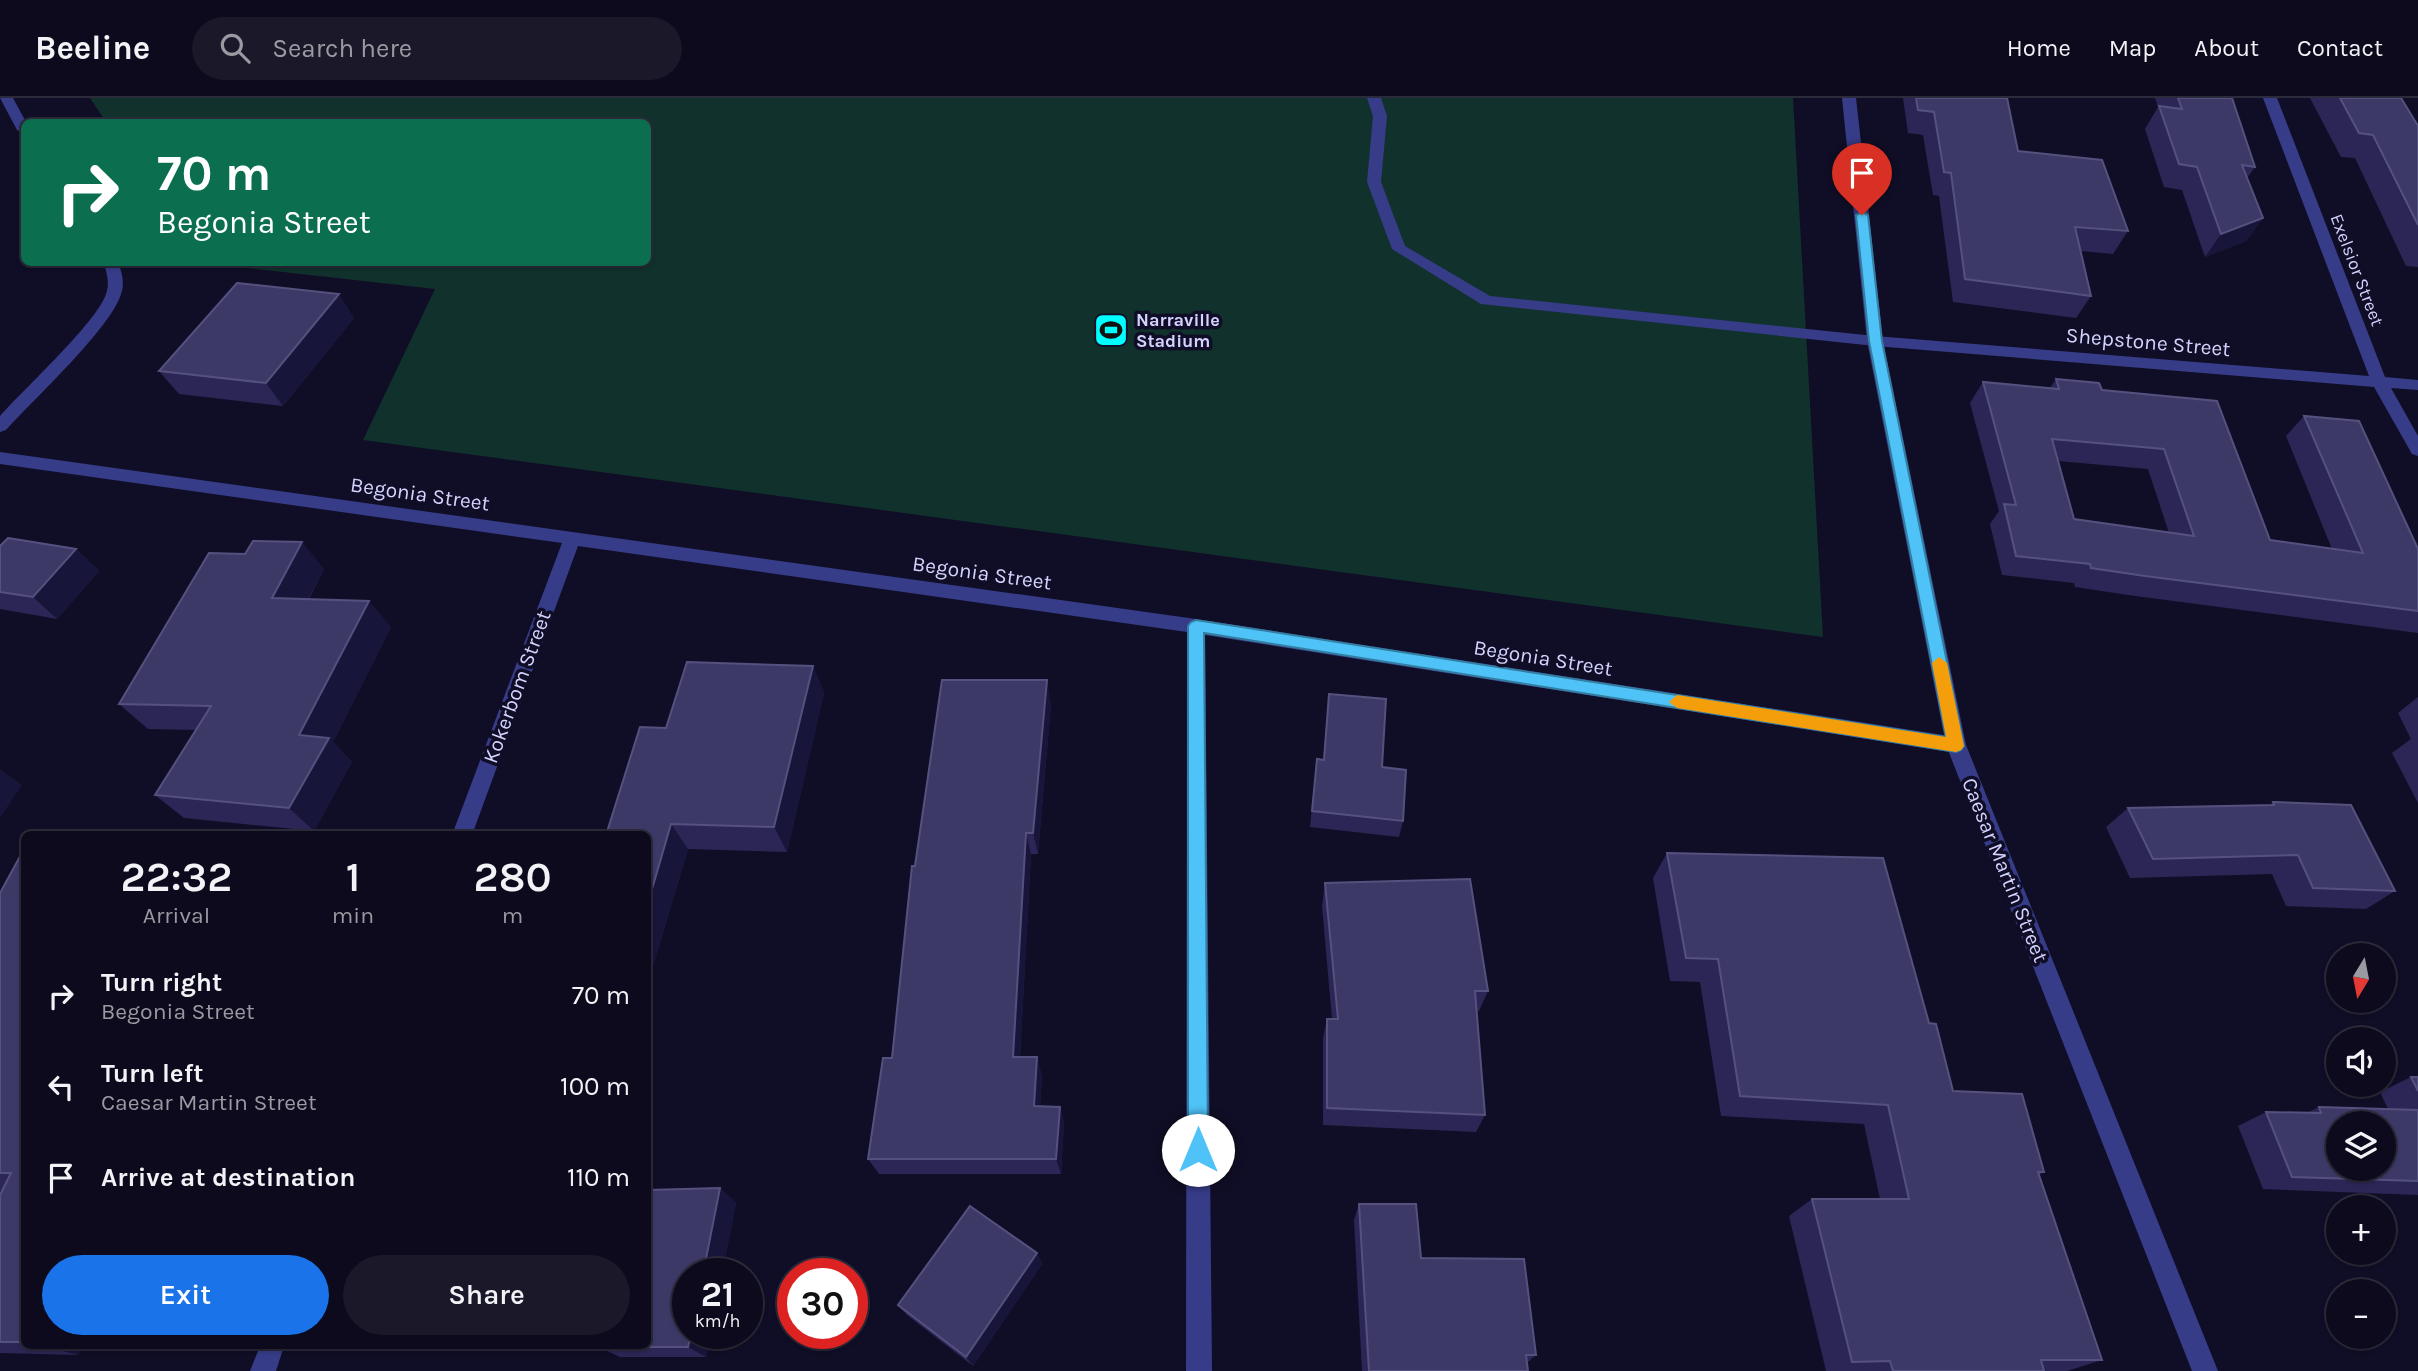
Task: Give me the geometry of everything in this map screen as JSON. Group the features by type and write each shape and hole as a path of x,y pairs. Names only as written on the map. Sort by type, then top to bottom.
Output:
{"street":[{"path":"6,98 21,125"},
{"name":"Shepstone Street","path":"1374,98 1380,116 1374,182 1399,249 1486,301 1875,341 2418,385"},
{"name":"Caesar Martin Street","path":"1849,98 1875,341 1956,746 2204,1371"},
{"name":"Exelsior Street","path":"2270,98 2379,381 2418,450"},
{"path":"0,426 93,325 114,296 113,266"},
{"name":"Begonia Street","path":"0,458 1196,626 1956,746"},
{"name":"Kokerbom Street","path":"463,831 572,539"},
{"path":"1196,626 1199,1371"},
{"path":"263,1371 271,1349"}],"green space":[{"name":"Narraville Stadium","path":"90,98 1793,98 1823,637 363,440 435,289 229,266 651,266 651,119 104,119"}],"building":[{"path":"1916,98 2007,98 2018,151 2102,160 2128,231 2075,227 2091,296 1965,279 1951,173 1944,172 1934,112 1918,110"},
{"path":"2178,98 2232,98 2255,167 2242,165 2263,218 2221,234 2197,167 2179,164 2159,106 2182,109"},
{"path":"2340,98 2401,98 2418,126 2418,225 2373,135 2359,133"},
{"path":"237,283 339,294 266,383 159,371"},
{"path":"2056,379 2099,383 2102,390 2217,401 2270,540 2363,553 2304,416 2359,421 2418,549 2418,611 2145,576 2091,568 2090,564 2016,556 2004,504 2016,505 1983,382 2059,389","holes":["2052,439 2164,449 2194,536 2074,519"]},
{"path":"8,538 76,549 33,597 0,592 0,546"},
{"path":"253,541 302,542 272,598 369,601 299,735 329,738 289,808 155,795 211,706 119,704 209,553 245,554"},
{"path":"687,662 813,666 774,827 671,824 651,893 651,831 607,831 640,727 666,728"},
{"path":"942,680 1047,680 1033,833 1026,833 1013,1057 1037,1057 1034,1106 1060,1107 1056,1159 868,1159 883,1058 892,1058 912,866 915,866"},
{"path":"1329,694 1386,699 1382,767 1406,770 1403,821 1312,811 1317,759 1324,760"},
{"path":"2273,802 2351,805 2395,891 2313,888 2298,855 2153,859 2128,808 2274,805"},
{"path":"1667,853 1883,858 1929,1023 1936,1024 1953,1091 2022,1094 2044,1172 2038,1172 2102,1360 2041,1360 2044,1371 1893,1371 1890,1361 1852,1362 1812,1199 1909,1199 1888,1105 1740,1096 1718,959 1686,958"},
{"path":"21,854 21,1342 0,1342 0,1195 11,1173 0,1173 0,893"},
{"path":"1470,879 1488,991 1475,991 1485,1115 1327,1108 1327,1019 1338,1019 1325,883"},
{"path":"2411,1077 2418,1077 2418,1091"},
{"path":"2319,1107 2418,1110 2418,1181 2396,1180 2396,1111 2326,1111 2326,1178 2292,1177 2266,1112 2321,1113"},
{"path":"720,1188 706,1258 672,1258 672,1347 651,1347 651,1190"},
{"path":"1359,1204 1416,1204 1421,1258 1524,1259 1536,1355 1526,1355 1528,1371 1369,1371"},
{"path":"970,1206 1037,1253 966,1357 898,1305"}],"slow traffic":[{"path":"1677,702 1956,746 1939,663"}],"place":[{"name":"Narraville Stadium","path":"1111,330"}],"route":[{"path":"1198,1150 1196,626 1956,746 1875,341 1862,215"}]}
